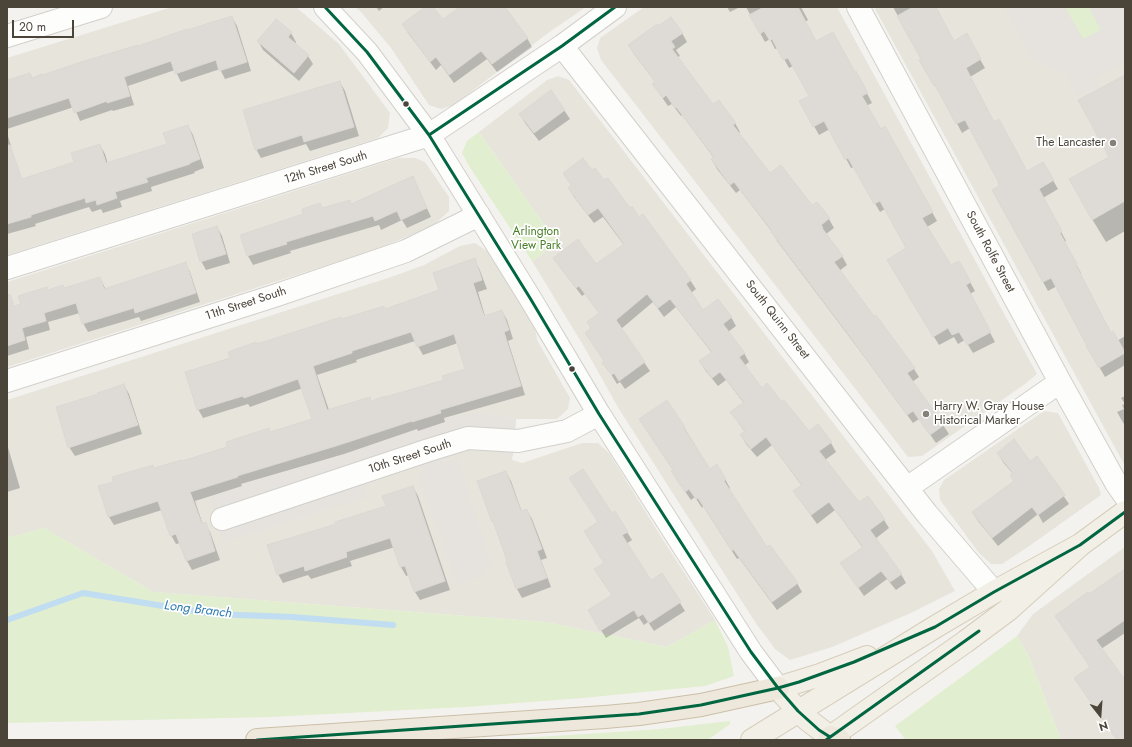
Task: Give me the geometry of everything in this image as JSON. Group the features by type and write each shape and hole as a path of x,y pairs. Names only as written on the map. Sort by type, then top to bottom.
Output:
{"highway":[{"path":"257,740 639,714 701,705 778,688"}],"main road":[{"path":"935,627 854,662 778,688 798,711 819,730 832,739 1002,614 1080,545 1125,512"},
{"path":"752,740 935,627 994,592 1080,545"}],"street":[{"path":"7,36 49,14 101,7"},
{"path":"325,7 367,52 430,135 599,414 751,652 778,688"},
{"name":"12th Street South","path":"7,268 430,135 562,46 615,7"},
{"name":"South Rolfe Street","path":"858,7 1060,382 1116,483 1125,496"},
{"name":"South Quinn Street","path":"562,46 927,514 994,592"},
{"name":"11th Street South","path":"7,381 274,296 406,251 479,215"},
{"path":"907,488 1060,382"},
{"name":"10th Street South","path":"222,519 468,438 518,441 567,431 599,414"}],"shaded area":[{"path":"172,7 296,7 339,44 390,113 388,128 378,138 7,255 7,58"},
{"path":"355,7 586,7 548,33 454,105 441,109 429,105 391,48 361,12"},
{"path":"644,7 837,7 1037,374 922,456 908,457 601,60 597,48 600,38"},
{"path":"874,7 1125,7 1125,466 953,151"},
{"path":"1004,7 1065,7 1083,39 1101,30 1089,7 1125,7 1125,62 1097,77 1100,86 1078,97 1066,75 1033,59"},
{"path":"558,76 569,80 932,551 955,591 911,613 832,647 790,660 775,649 755,622 619,409 583,345 532,261 557,243 479,132 547,80"},
{"path":"398,158 415,158 425,162 449,197 449,211 433,226 372,251 7,367 7,282"},
{"path":"475,243 490,253 535,326 537,340 570,398 568,409 557,419 516,419 512,460 522,463 582,443 598,443 609,453 715,620 667,647 546,622 153,592 44,528 7,538 7,400 394,276 424,265 460,246"},
{"path":"1044,411 1058,413 1099,488 1101,495 1002,564 991,564 979,553 940,500 939,489 944,480"},
{"path":"479,413 516,419 513,456 479,449 442,459 445,464 458,460 492,567 487,569 486,574 457,584 418,473 424,471 421,465 363,483 367,497 223,542 209,496 461,415"},
{"path":"1125,547 1125,740 1061,740 1029,657 1017,636 1033,614"}],"green space":[{"path":"1065,7 1089,7 1101,30 1083,40"},
{"name":"Arlington View Park","path":"479,132 557,243 532,261 462,153 467,141"},
{"path":"44,528 153,592 546,622 667,647 715,620 728,647 734,676 705,686 583,698 466,707 270,717 7,723 7,538"},
{"path":"1017,636 1029,657 1061,740 905,739 895,726"},
{"path":"730,721 730,724 708,740 493,740 660,729"}],"building":[{"path":"425,7 433,7 443,19 460,7 505,7 528,38 492,64 481,51 449,75 436,57 430,62 402,24"},
{"path":"764,7 798,7 816,41 833,32 868,93 862,96 881,129 885,126 933,212 922,218 951,265 959,261 971,282 966,285 991,332 967,345 959,332 952,335 948,328 933,337 887,260 906,248 880,201 874,204 848,158 845,160 824,121 813,127 799,101 809,96 788,58 783,60 772,39 770,41 764,31 760,34 749,15"},
{"path":"913,7 936,7 954,41 967,33 981,59 966,68 994,122 999,119 1027,171 1043,162 1054,180 1039,189 1062,231 1060,233 1111,333 1113,331 1125,352 1099,368 1051,278 1043,282 992,190 999,186 999,183 965,120 956,124 935,85 934,86 919,60 921,59 897,16"},
{"path":"232,16 247,62 219,71 216,60 175,74 171,61 124,77 130,96 107,103 107,101 74,113 69,98 7,118 7,80 30,73 32,78 42,74 43,75"},
{"path":"671,17 683,33 671,41 675,47 672,49 713,104 719,100 736,123 733,125 770,173 781,165 812,205 817,202 830,218 821,225 843,256 834,262 915,368 907,373 944,425 930,435 913,411 907,415 771,232 772,231 734,182 730,185 711,159 714,157 676,107 675,108 666,95 663,98 652,84 655,82 628,45 657,24 658,26"},
{"path":"276,19 292,32 288,37 309,55 294,73 257,41"},
{"path":"1125,75 1125,201 1092,220 1069,179 1109,157 1078,100"},
{"path":"340,81 354,127 304,142 302,135 255,150 243,110"},
{"path":"551,90 565,110 534,133 519,114"},
{"path":"188,125 200,159 190,164 146,178 148,182 115,192 117,198 97,205 96,200 86,203 85,198 7,224 7,145 10,145 22,179 74,162 71,153 100,144 106,163 167,144 163,133"},
{"path":"583,158 592,170 595,168 604,180 608,178 630,208 632,206 639,217 643,214 691,280 686,284 703,310 718,299 732,317 723,324 745,353 739,357 762,388 767,383 782,402 784,400 809,431 818,424 832,442 819,451 859,502 868,496 885,519 870,530 902,574 890,582 881,571 858,588 840,563 863,547 829,502 811,515 793,491 802,485 766,437 751,449 740,435 745,431 730,412 744,402 720,372 712,378 699,361 712,352 670,299 658,308 647,294 616,320 645,362 619,381 614,373 612,375 602,363 604,361 585,333 591,328 587,322 599,313 579,286 576,288 553,258 578,239 596,264 624,244 598,208 588,215 568,188 571,185 563,173"},
{"path":"413,176 427,208 401,220 397,211 375,221 373,216 286,242 287,244 247,256 240,235 303,214 302,209 320,203 322,208 350,200 351,204"},
{"path":"217,226 226,254 200,262 192,234"},
{"path":"475,258 482,280 473,283 484,316 502,310 509,330 504,332 521,386 440,410 441,413 190,492 202,524 206,522 215,551 186,561 176,534 170,536 158,501 108,517 98,486 113,482 112,477 153,465 154,468 182,461 227,447 226,442 269,428 270,432 312,419 298,379 244,398 243,396 197,410 185,372 230,358 228,352 256,342 257,344 341,317 342,319 384,306 385,309 439,290 433,273","holes":["411,332 417,347 454,334 465,369 442,376 444,380 371,401 370,397 327,410 313,366 352,353 352,351"]},
{"path":"186,262 196,293 135,313 134,308 82,324 76,303 44,313 46,321 22,328 25,340 7,346 7,295 10,294 14,306 21,304 18,296 47,287 48,290 63,285 64,288 100,277 104,289"},
{"path":"124,384 138,425 68,448 56,407"},
{"path":"667,400 710,469 717,464 726,479 724,481 767,547 770,545 798,583 772,602 733,549 732,551 698,498 696,499 689,489 685,492 671,471 673,470 639,419"},
{"path":"1014,439 1030,461 1037,456 1065,495 1038,515 1032,507 992,538 972,512 1014,481 1010,475 1013,473 997,453"},
{"path":"583,469 612,513 615,511 628,532 622,535 651,580 662,573 681,602 649,623 643,614 638,617 634,610 600,631 588,610 612,595 594,569 604,563 584,531 598,522 569,478"},
{"path":"506,471 521,511 527,509 542,549 537,551 547,578 516,589 493,521 492,522 477,481"},
{"path":"413,486 445,581 414,592 405,566 400,567 390,538 346,552 347,557 305,571 304,566 277,575 267,545 336,524 335,522 386,506 382,496"},
{"path":"1125,569 1125,620 1096,640 1125,680 1125,740 1117,740 1074,678 1090,667 1055,616 1088,592 1089,594"}],"waterway":[{"name":"Long Branch","path":"7,620 83,593 213,614 292,617 393,625"}],"transit line":[{"path":"325,7 367,52 429,135 530,298 599,414 751,652 778,688 798,711 819,730 830,737"},
{"path":"429,135 562,46 615,7"},
{"path":"257,740 639,714 701,705 778,688 854,662 935,627 994,592 1080,545 1125,512"},
{"path":"826,740 979,631"}],"place":[{"name":"The Lancaster","path":"1113,143"},
{"name":"Harry W. Gray House Historical Marker","path":"926,414"}]}
